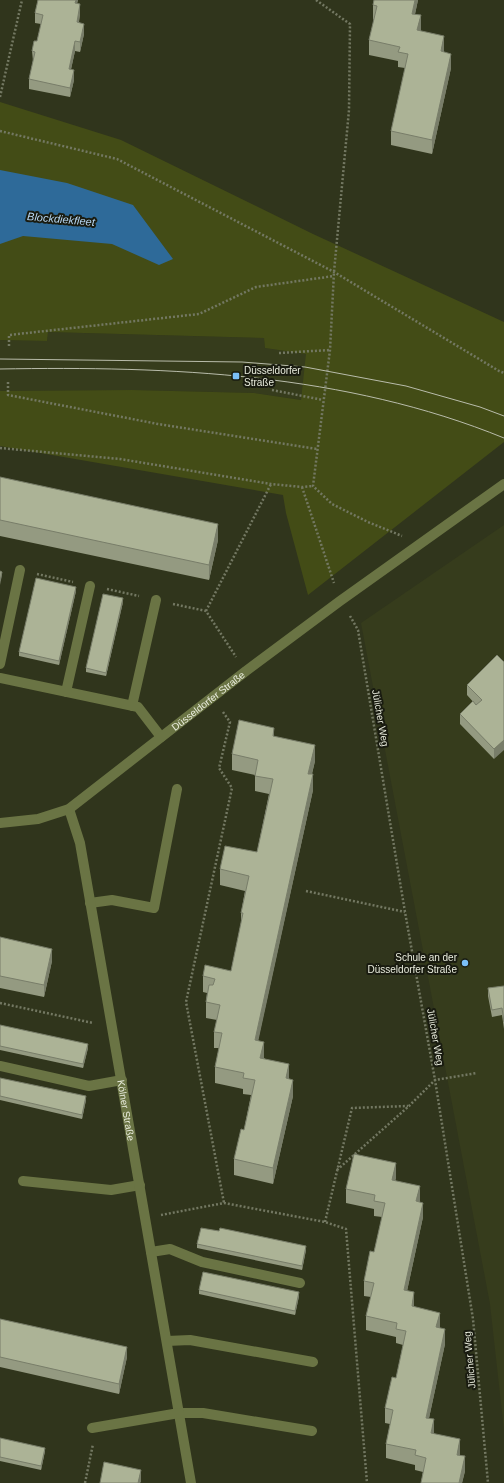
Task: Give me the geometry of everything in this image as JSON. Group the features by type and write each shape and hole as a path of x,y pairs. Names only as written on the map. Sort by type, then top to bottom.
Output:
{"street":[{"name":"Düsseldorfer Straße","path":"0,823 38,819 68,810 246,671 340,601 504,484"},
{"path":"0,664 20,570"},
{"path":"66,692 90,586"},
{"path":"132,706 156,600"},
{"path":"0,678 138,707 161,737"},
{"path":"90,903 112,900 154,908 177,789"},
{"name":"Kölner Straße","path":"68,810 80,843 191,1483"},
{"path":"0,1066 90,1086 122,1080"},
{"path":"23,1181 111,1190 140,1184"},
{"path":"151,1252 170,1249 202,1262 300,1283"},
{"path":"167,1341 190,1340 313,1362"},
{"path":"92,1428 179,1413 203,1413 312,1431"}],"path":[{"path":"0,97 22,0"},
{"path":"313,486 330,350 334,272 349,110 350,24 316,0"},
{"path":"0,131 117,159 334,272 504,373"},
{"path":"9,346 9,335 199,314 256,287 334,276"},
{"path":"279,353 330,350"},
{"path":"8,382 8,395 158,424 317,448"},
{"path":"272,390 323,400"},
{"path":"0,448 120,459 271,484 302,487 313,486 332,504 368,522 421,543"},
{"path":"206,611 271,484"},
{"name":"Jülicher Weg","path":"302,487 340,601 358,630 405,912 435,1080 473,1319 488,1483"},
{"path":"20,570 206,611 246,671"},
{"path":"212,698 230,722 219,768 232,788 186,1002 224,1203"},
{"path":"306,891 405,912"},
{"path":"0,1003 113,1028"},
{"path":"337,1170 409,1106 435,1080 477,1073"},
{"path":"325,1222 352,1108 409,1106"},
{"path":"145,1218 224,1203 325,1222 346,1229 367,1483"},
{"path":"85,1483 94,1440 92,1428"}],"shaded area":[{"path":"0,102 121,140 313,234 504,322 504,442 308,595 286,513 283,495 0,446 0,391 132,390 254,393 301,400 306,354 265,348 264,338 48,332 47,341 0,340"},
{"path":"48,332 264,338 265,348 307,354 301,400 254,393 132,390 0,391 0,340 47,341"},
{"name":"Schule an der Düsseldorfer Straße","path":"504,525 504,1430 490,1304 361,623"}],"water":[{"name":"Blockdiekfleet","path":"0,170 67,183 133,205 173,259 159,265 112,244 23,236 0,244"}],"building":[{"path":"38,0 76,0 75,3 80,4 77,22 84,24 80,42 75,41 69,69 74,70 70,88 29,79 35,52 32,51 34,41 37,41 43,15 35,13"},
{"path":"374,0 415,0 412,14 421,15 417,30 444,36 441,51 451,54 432,140 391,131 408,54 398,52 400,47 369,40 377,6 373,5"},
{"path":"0,477 218,524 209,565 0,520"},
{"path":"36,578 76,587 59,661 19,652"},
{"path":"103,594 123,598 106,673 86,668"},
{"path":"497,655 504,662 504,740 494,749 460,714 473,701 476,705 482,700 467,685"},
{"path":"239,720 274,728 273,736 315,745 308,774 313,774 255,1040 264,1042 260,1058 289,1064 286,1078 293,1080 273,1168 234,1159 241,1129 244,1130 255,1080 243,1078 244,1073 215,1067 222,1033 214,1032 220,1005 206,1002 209,985 213,985 215,979 203,976 205,965 231,971 249,876 220,869 225,846 257,852 273,779 255,776 258,760 232,754"},
{"path":"0,937 52,949 44,985 0,976"},
{"path":"504,986 504,1022 502,1008 492,1010 488,988"},
{"path":"0,1025 88,1044 83,1064 0,1046"},
{"path":"0,1078 86,1096 82,1115 0,1096"},
{"path":"354,1154 396,1163 392,1180 420,1186 416,1201 423,1203 404,1290 414,1292 412,1306 440,1313 436,1327 445,1329 426,1418 434,1419 431,1433 460,1439 457,1455 465,1456 459,1483 421,1483 426,1458 415,1455 416,1450 386,1444 393,1410 385,1408 392,1377 396,1378 406,1331 396,1329 397,1323 366,1316 374,1283 364,1281 370,1251 374,1252 385,1203 374,1201 375,1195 346,1189"},
{"path":"201,1228 219,1231 220,1228 306,1246 302,1266 197,1244"},
{"path":"203,1272 299,1292 295,1311 199,1290"},
{"path":"0,1319 127,1347 119,1384 0,1357"},
{"path":"0,1438 45,1448 41,1466 0,1457"},
{"path":"104,1462 141,1470 138,1483 100,1483"}],"tram line":[{"path":"0,359 242,362 305,367 406,386 480,407 504,416"},
{"path":"0,369 128,369 192,372 256,378 319,387 382,399 444,416 504,438"}],"place":[{"name":"Düsseldorfer Straße","path":"236,376"},
{"name":"Schule an der Düsseldorfer Straße","path":"465,963"}]}
